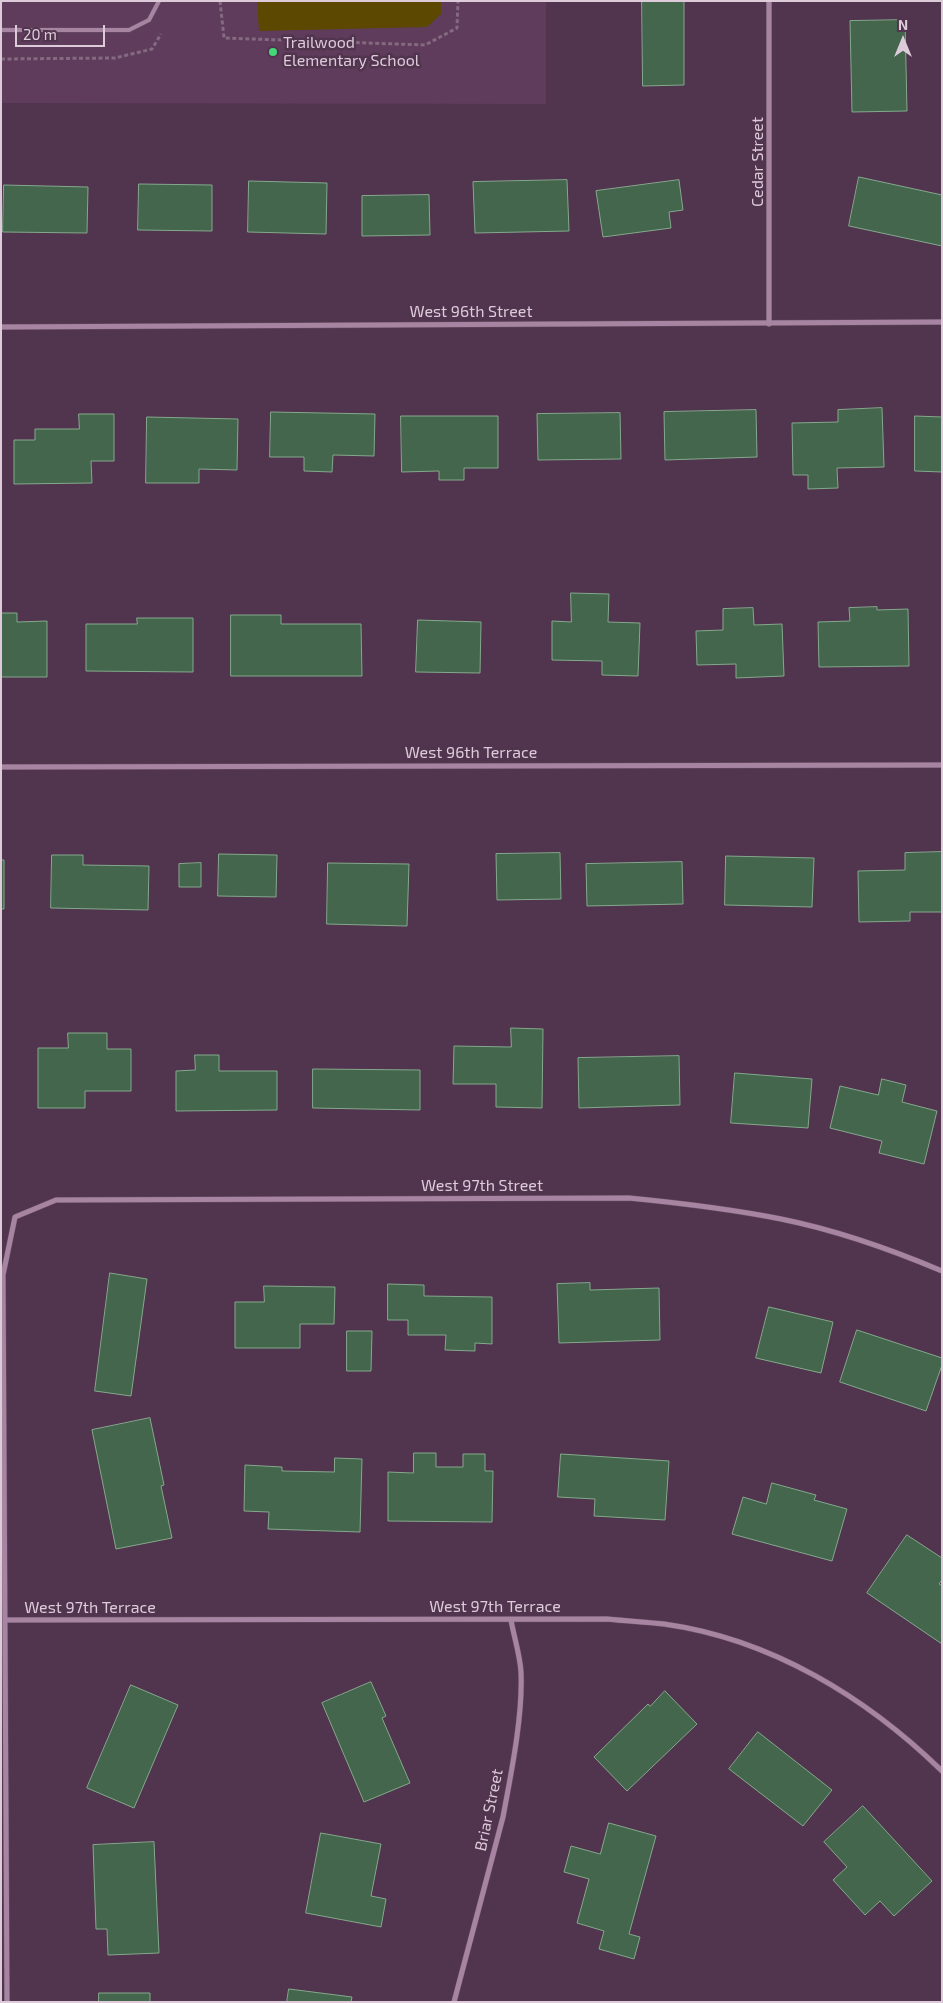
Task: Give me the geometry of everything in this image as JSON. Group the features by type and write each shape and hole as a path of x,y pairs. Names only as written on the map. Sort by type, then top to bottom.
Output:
{"street":[{"name":"Cedar Street","path":"769,1 769,324"},
{"name":"West 96th Street","path":"1,327 942,322"},
{"name":"West 96th Terrace","path":"1,767 942,766"},
{"name":"West 97th Street","path":"5,1620 3,1275 15,1217 56,1200 630,1198 692,1204 783,1219 888,1248 942,1271"},
{"name":"West 97th Terrace","path":"5,1620 616,1620 665,1625 732,1640 790,1662 850,1696 923,1753 942,1772"},
{"path":"5,1620 7,2002"},
{"name":"Briar Street","path":"454,2002 503,1817 509,1787 521,1672 511,1620"}],"lane":[{"path":"1,30 128,30 149,20 159,1"}],"path":[{"path":"220,1 224,38 425,45 457,28 458,1"}],"shaded area":[{"name":"Trailwood Elementary School","path":"1,1 546,1 546,104 1,103"},
{"path":"257,1 441,1 441,14 427,27 259,31"}],"building":[{"path":"642,1 684,1 684,85 643,86"},
{"path":"905,20 907,111 852,112 850,21"},
{"path":"859,177 942,195 942,246 849,226"},
{"path":"567,180 569,231 475,233 473,182"},
{"path":"679,180 683,210 669,212 671,228 603,237 596,191"},
{"path":"249,181 327,183 326,234 248,232"},
{"path":"139,184 212,185 212,231 138,230"},
{"path":"4,185 88,187 87,233 3,232"},
{"path":"429,195 430,235 362,236 362,196"},
{"path":"882,408 884,467 837,468 838,488 808,489 808,475 793,475 792,423 838,422 838,410"},
{"path":"756,410 757,457 665,460 664,412"},
{"path":"271,412 375,414 374,456 333,455 332,472 304,471 304,457 270,457"},
{"path":"620,413 621,459 538,460 537,414"},
{"path":"79,414 114,414 114,461 91,461 92,483 14,484 14,440 35,440 35,429 79,429"},
{"path":"401,416 498,416 498,468 464,468 464,480 439,480 439,471 402,472"},
{"path":"915,416 942,417 942,472 915,471"},
{"path":"147,417 238,419 237,470 199,469 199,483 146,483"},
{"path":"571,593 609,594 608,622 640,623 638,676 602,675 602,661 552,660 552,621 571,622"},
{"path":"877,607 877,610 908,609 909,666 819,667 818,622 850,621 849,608"},
{"path":"753,608 754,625 782,624 784,676 736,678 736,664 697,665 696,631 723,630 723,609"},
{"path":"1,613 17,613 17,622 47,621 47,677 1,677"},
{"path":"231,615 281,615 281,624 361,624 362,676 231,676"},
{"path":"137,618 193,618 193,672 86,671 86,624 137,624"},
{"path":"418,620 481,622 480,673 416,672"},
{"path":"942,852 942,912 910,912 910,921 859,922 858,871 905,870 905,853"},
{"path":"560,853 561,899 497,900 496,854"},
{"path":"219,854 277,855 276,897 218,896"},
{"path":"52,855 83,855 83,865 149,866 148,910 51,908"},
{"path":"726,856 814,858 812,907 725,905"},
{"path":"1,860 4,860 4,909 1,909"},
{"path":"682,862 683,904 587,906 586,864"},
{"path":"201,863 201,887 179,887 179,864"},
{"path":"328,863 409,864 407,926 327,924"},
{"path":"511,1028 543,1029 542,1108 496,1107 496,1084 453,1084 454,1046 511,1047"},
{"path":"68,1033 107,1033 107,1049 131,1049 131,1091 85,1091 85,1108 38,1108 38,1048 68,1048"},
{"path":"195,1055 219,1055 219,1071 277,1071 277,1110 176,1111 176,1071 195,1070"},
{"path":"679,1056 680,1105 579,1108 578,1058"},
{"path":"313,1069 420,1070 420,1110 313,1108"},
{"path":"735,1073 812,1079 808,1128 731,1123"},
{"path":"882,1079 906,1085 902,1102 937,1111 924,1164 879,1153 882,1141 830,1128 840,1086 878,1095"},
{"path":"110,1273 147,1279 131,1396 95,1391"},
{"path":"590,1283 590,1290 659,1288 660,1340 559,1343 557,1284"},
{"path":"388,1284 424,1285 424,1296 492,1297 492,1344 475,1343 475,1351 445,1350 446,1335 408,1335 408,1320 388,1320"},
{"path":"264,1286 335,1287 334,1324 300,1324 300,1348 235,1348 235,1302 264,1302"},
{"path":"769,1307 833,1322 821,1373 756,1358"},
{"path":"857,1330 942,1358 942,1365 926,1411 840,1382"},
{"path":"347,1331 372,1331 371,1371 347,1371"},
{"path":"150,1418 164,1485 161,1486 172,1538 116,1549 92,1430"},
{"path":"414,1453 436,1453 436,1467 463,1467 463,1454 485,1454 485,1471 493,1471 492,1522 388,1521 388,1472 413,1473"},
{"path":"561,1454 669,1461 665,1520 594,1516 595,1499 558,1497"},
{"path":"335,1458 362,1459 360,1532 268,1529 269,1512 244,1511 245,1465 282,1467 282,1471 334,1472"},
{"path":"772,1483 816,1495 814,1500 847,1509 832,1561 732,1534 743,1497 766,1504"},
{"path":"907,1535 942,1558 942,1580 939,1584 942,1586 942,1644 867,1593"},
{"path":"371,1682 386,1716 382,1718 410,1783 364,1802 322,1703"},
{"path":"131,1685 178,1705 134,1808 87,1788"},
{"path":"665,1691 697,1724 627,1791 594,1757 648,1704 650,1706"},
{"path":"758,1732 832,1790 803,1826 729,1769"},
{"path":"863,1806 932,1881 894,1916 880,1901 865,1915 833,1880 847,1867 824,1842"},
{"path":"609,1823 656,1836 629,1934 640,1937 634,1959 599,1949 604,1931 577,1923 589,1879 564,1872 571,1846 600,1854"},
{"path":"321,1833 381,1844 371,1896 386,1899 381,1927 306,1913"},
{"path":"154,1842 159,1953 108,1955 107,1929 96,1929 93,1845"},
{"path":"289,1989 352,1997 351,2002 287,2002"},
{"path":"99,1993 150,1993 150,2002 99,2002"}],"place":[{"name":"Trailwood Elementary School","path":"273,52"}]}
